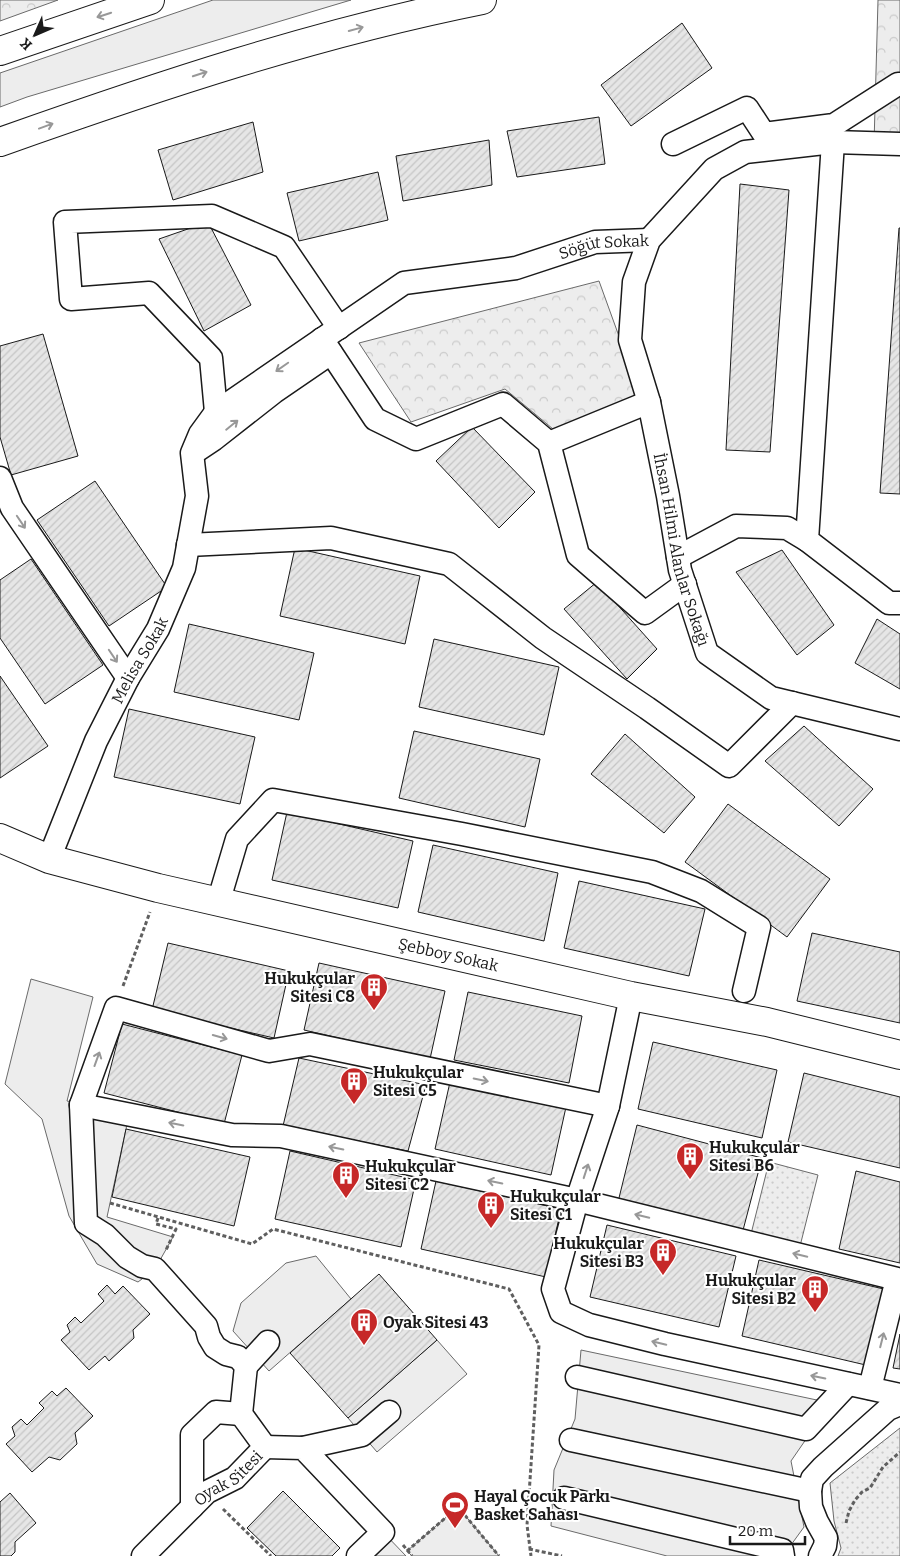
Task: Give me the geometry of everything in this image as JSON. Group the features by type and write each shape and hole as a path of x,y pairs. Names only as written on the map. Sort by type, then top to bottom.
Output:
{"main road":[{"path":"0,51 150,0"},
{"path":"0,142 253,57 359,28 482,0"},
{"name":"Şebboy Sokak","path":"0,838 49,859 158,888 631,996 766,1022 900,1055"}],"street":[{"path":"673,144 747,108 764,134 834,125 898,84 900,85"},
{"path":"807,540 834,142"},
{"name":"Söğüt Sokak","path":"331,340 404,284 516,268 595,242 649,240 714,169 745,152 834,142 900,144"},
{"path":"216,412 211,358 149,293 71,299 65,222 212,216 284,248 331,340 375,419 416,439 503,404 549,443 578,555 646,613 685,584"},
{"name":"İhsan Hilmi Alanlar Sokağı","path":"649,240 634,282 630,340 649,402 678,557 707,653 771,698 900,729"},
{"path":"192,453 200,434 216,412 331,340"},
{"path":"192,453 214,439 274,392 331,340"},
{"path":"549,443 649,402"},
{"name":"Melisa Sokak","path":"49,859 96,740 128,678 158,630 184,568 197,496 192,453"},
{"path":"0,478 12,508 128,678"},
{"path":"678,557 736,526 787,528 807,540 889,603 900,603"},
{"path":"188,545 332,538 450,564 543,638 729,766 792,703"},
{"path":"218,902 237,839 273,800 462,834 652,872 701,891 758,927 744,991"},
{"path":"631,996 608,1106 577,1200 553,1289 562,1312 589,1326 900,1395"},
{"path":"246,1366 238,1356 226,1354 215,1347 206,1326 155,1269 142,1266 127,1257 105,1236 86,1223 81,1105 116,1008 269,1051 310,1044 608,1106"},
{"path":"81,1105 232,1135 281,1136 577,1200 897,1279 870,1388"},
{"path":"199,1500 192,1435 216,1412 241,1414 246,1366 268,1342"},
{"path":"577,1376 806,1429 848,1384"},
{"path":"823,1547 811,1507 810,1491 812,1479 888,1409 900,1404"},
{"path":"264,1447 303,1448 362,1435 389,1412"},
{"name":"Oyak Sitesi","path":"143,1556 199,1500 234,1478 264,1447 241,1414"},
{"path":"571,1440 810,1491"},
{"path":"303,1448 383,1532 358,1556"},
{"path":"564,1498 782,1550 783,1556"}],"path":[{"path":"116,1008 158,888"},
{"path":"110,1203 252,1244 273,1229 509,1290 539,1345 527,1525 531,1556"},
{"path":"158,1218 156,1224 176,1229 170,1242"},
{"path":"823,1547 842,1529 854,1500 862,1492 870,1488 883,1467 900,1452"},
{"path":"199,1500 271,1556"},
{"path":"407,1551 458,1507 499,1556"},
{"path":"529,1549 562,1556"}],"shaded area":[{"path":"213,0 351,0 27,97 0,107 0,73"},
{"path":"31,979 93,997 67,1101 129,1115 107,1217 173,1237 155,1269 138,1282 97,1264 69,1216 42,1119 5,1084"},
{"path":"316,1256 351,1299 269,1371 233,1331 241,1303 286,1263"},
{"path":"437,1340 467,1374 377,1452 348,1418"},
{"path":"581,1350 831,1403 791,1461 804,1527 783,1556 667,1556 551,1526 554,1470 575,1419"},
{"name":"Hayal Çocuk Parkı Basket Sahası","path":"458,1507 499,1556 412,1556 407,1551"},
{"path":"383,1532 406,1556 358,1556"}],"green space":[{"path":"0,0 58,0 0,21"},
{"path":"878,0 900,0 900,146 874,144"},
{"path":"599,281 641,397 553,429 505,389 411,422 359,343"},
{"path":"769,1162 818,1175 798,1254 749,1242"},
{"path":"900,1428 900,1556 838,1556 841,1548 834,1521 830,1483"}],"building":[{"path":"682,23 712,68 631,126 601,85"},
{"path":"599,117 605,164 517,177 507,131"},
{"path":"253,122 263,172 173,200 158,150"},
{"path":"489,140 492,185 403,201 396,156"},
{"path":"378,172 388,220 299,241 287,193"},
{"path":"740,184 789,190 770,452 726,450"},
{"path":"208,222 251,305 204,331 159,239"},
{"path":"900,228 900,494 880,493"},
{"path":"43,334 78,456 11,475 0,437 0,346"},
{"path":"472,427 535,492 499,528 436,461"},
{"path":"95,481 167,587 109,626 37,520"},
{"path":"295,548 420,576 405,644 280,616"},
{"path":"782,550 834,625 797,655 736,572"},
{"path":"31,559 103,665 45,704 0,638 0,580"},
{"path":"597,582 657,649 627,679 564,609"},
{"path":"877,619 900,634 900,689 855,663"},
{"path":"189,624 314,653 299,720 174,692"},
{"path":"434,639 559,667 544,735 419,707"},
{"path":"0,676 48,746 0,778"},
{"path":"129,709 255,737 240,804 114,777"},
{"path":"804,726 873,789 839,826 765,761"},
{"path":"414,731 540,759 525,827 399,798"},
{"path":"625,734 695,797 664,833 591,774"},
{"path":"728,804 830,879 787,937 685,862"},
{"path":"287,812 413,841 398,908 272,880"},
{"path":"433,845 558,873 544,941 418,912"},
{"path":"579,881 705,909 689,976 564,948"},
{"path":"812,933 900,952 900,1023 797,1001"},
{"path":"168,943 289,971 274,1038 152,1010"},
{"name":"Hukukçular Sitesi C8","path":"319,963 445,991 430,1059 304,1030"},
{"path":"468,992 582,1016 569,1083 454,1060"},
{"path":"122,1024 242,1055 224,1124 104,1093"},
{"path":"653,1042 777,1070 762,1138 638,1109"},
{"name":"Hukukçular Sitesi C5","path":"299,1058 426,1085 408,1151 283,1126"},
{"path":"804,1073 900,1097 900,1168 788,1142"},
{"path":"450,1082 566,1107 551,1175 435,1149"},
{"name":"Hukukçular Sitesi B6","path":"637,1125 762,1158 742,1234 618,1202"},
{"path":"126,1129 250,1157 234,1226 112,1197"},
{"name":"Hukukçular Sitesi C2","path":"290,1151 416,1180 401,1247 275,1219"},
{"path":"856,1171 900,1182 900,1263 839,1249"},
{"name":"Hukukçular Sitesi C1","path":"436,1181 561,1209 546,1277 421,1249"},
{"name":"Hukukçular Sitesi B3","path":"607,1225 736,1256 719,1327 590,1297"},
{"name":"Hukukçular Sitesi B2","path":"759,1260 888,1290 870,1366 742,1336"},
{"name":"Oyak Sitesi 43","path":"379,1274 437,1340 348,1418 290,1353"},
{"path":"107,1285 115,1294 123,1286 150,1314 133,1330 134,1338 109,1361 105,1356 89,1370 61,1340 70,1332 67,1325 75,1317 81,1323 104,1301 98,1294"},
{"path":"900,1334 900,1369 893,1368"},
{"path":"66,1388 93,1416 75,1433 77,1444 60,1460 49,1457 32,1472 6,1444 15,1436 12,1427 21,1419 27,1425 44,1408 39,1403 52,1391 57,1396"},
{"path":"283,1491 340,1548 332,1556 276,1556 247,1528"},
{"path":"10,1493 36,1523 15,1542 15,1552 11,1556 0,1556 0,1502"}],"place":[{"name":"Hukukçular Sitesi C8","path":"374,1011"},
{"name":"Hukukçular Sitesi C5","path":"354,1105"},
{"name":"Hukukçular Sitesi B6","path":"690,1180"},
{"name":"Hukukçular Sitesi C2","path":"346,1199"},
{"name":"Hukukçular Sitesi C1","path":"491,1229"},
{"name":"Hukukçular Sitesi B3","path":"663,1276"},
{"name":"Hukukçular Sitesi B2","path":"815,1313"},
{"name":"Oyak Sitesi 43","path":"364,1346"},
{"name":"Hayal Çocuk Parkı Basket Sahası","path":"455,1529"}]}
